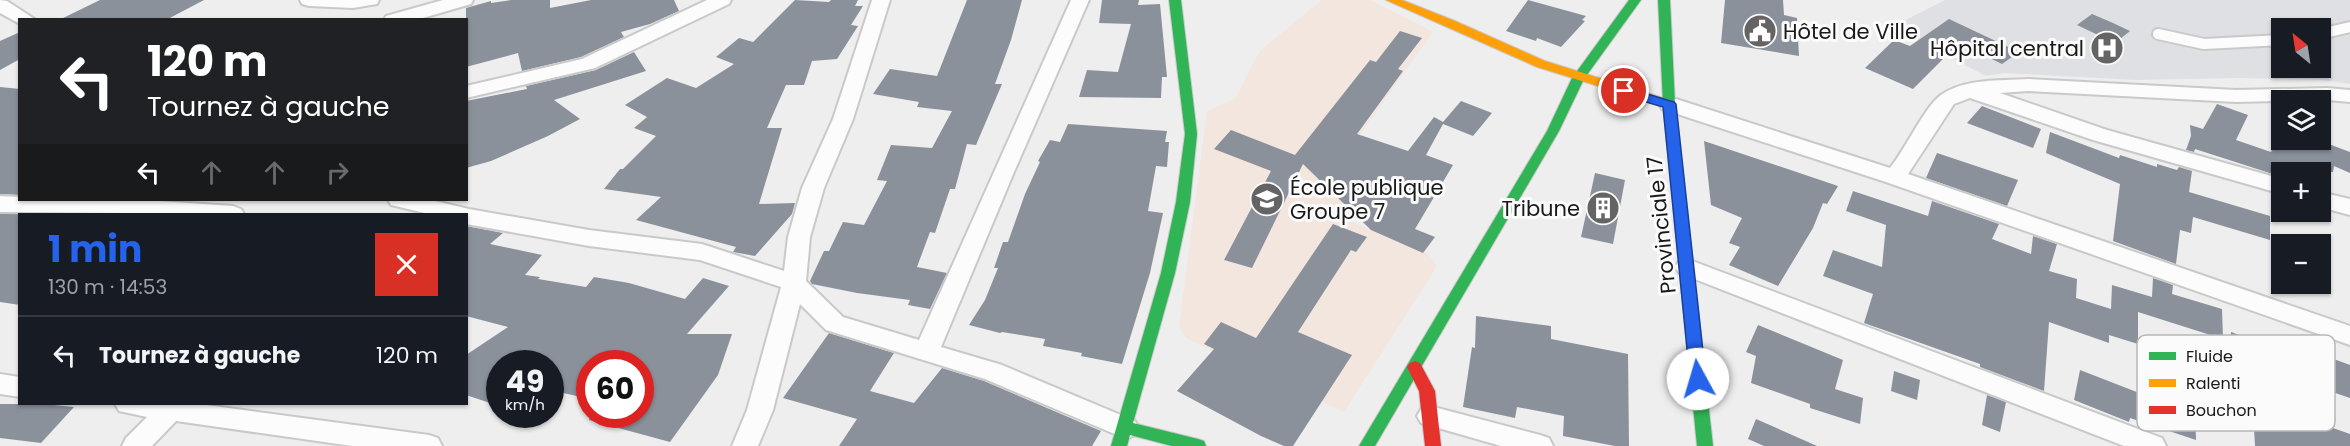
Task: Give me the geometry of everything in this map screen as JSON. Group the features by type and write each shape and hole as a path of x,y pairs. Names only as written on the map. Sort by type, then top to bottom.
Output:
{"street":[{"path":"309,0 369,0"},
{"path":"400,18 464,0"},
{"path":"468,92 588,63 722,0"},
{"path":"745,446 760,410 794,284 799,237 810,198 843,119 881,0"},
{"path":"927,351 1003,172 1080,0"},
{"path":"1122,437 1168,273 1182,202 1191,134 1175,0"},
{"path":"1392,0 1578,78 1669,104 1894,177 2350,336"},
{"path":"1367,446 1553,130 1578,78 1635,0"},
{"name":"Provinciale 17","path":"1664,0 1669,104 1705,446"},
{"path":"0,5 23,18"},
{"path":"1894,177 1911,158 1929,124 1947,100 1973,89 2028,85 2235,96 2327,94 2350,96"},
{"path":"1966,92 2001,100 2100,135 2271,184"},
{"path":"2331,202 2350,207"},
{"path":"0,204 129,206 219,213"},
{"path":"408,207 453,213"},
{"path":"468,216 589,238 702,252 794,284 835,324 993,372 1122,437 1198,446"},
{"path":"1686,267 2153,446"},
{"path":"1415,367 1427,391 1433,446"},
{"path":"0,384 18,387"},
{"path":"143,405 173,407 429,446"},
{"path":"135,446 173,407"},
{"path":"1430,416 1540,446"}],"lane":[{"path":"2331,31 2350,27"},
{"path":"2157,34 2182,43 2203,46 2271,41"}],"shaded area":[{"name":"École publique Groupe 7","path":"1322,0 1370,0 1433,32 1324,185 1354,214 1352,222 1428,254 1437,266 1344,412 1186,338 1179,326 1207,111 1235,99 1260,51"},
{"name":"Hôpital central","path":"1945,0 2350,0 2350,84 2324,80 2241,78 2135,80 2004,73 1986,76 1892,27"}],"building":[{"path":"100,0 204,0 170,18 63,18"},
{"path":"511,0 550,0 550,8 591,0 674,0 679,11 650,24 621,32 624,37 581,57 522,71 518,53 468,66 466,8 491,1 491,3"},
{"path":"795,0 829,2 831,0 858,0 855,6 863,6 851,25 858,26 837,59 812,61 804,85 786,85 767,128 782,128 759,204 795,203 792,214 755,256 733,252 736,247 636,220 661,197 604,189 620,169 623,169 656,136 634,128 647,117 625,105 667,78 696,88 734,64 716,57 739,38 753,42"},
{"path":"967,0 1022,0 995,84 1002,84 976,145 967,144 955,189 950,189 935,233 930,232 917,267 947,273 930,309 908,305 910,300 812,284 810,281 824,251 829,251 843,222 864,225 887,181 877,180 891,145 932,148 952,111 917,107 919,102 873,94 890,69 937,76"},
{"path":"1102,0 1139,0 1138,5 1160,4 1167,77 1162,77 1161,98 1079,97 1087,70 1118,72 1131,24 1099,23"},
{"path":"1528,0 1586,16 1582,20 1585,21 1561,47 1537,38 1536,41 1506,31"},
{"name":"Hôtel de Ville","path":"1725,0 1783,0 1784,15 1797,18 1799,56 1721,43"},
{"path":"2092,14 2130,31 2115,43 2077,25"},
{"path":"1949,19 2019,52 2002,64 1959,43 1913,89 1865,68 1894,40 1910,46"},
{"path":"1400,31 1422,38 1398,69 1403,71 1357,134 1408,151 1434,117 1443,122 1461,101 1492,113 1473,136 1443,124 1426,155 1453,165 1415,229 1435,237 1423,253 1371,230 1303,164 1252,268 1224,260 1271,171 1214,149 1231,130 1295,155 1370,60 1376,62"},
{"path":"18,33 18,60 0,70 0,41"},
{"path":"634,52 646,71 554,100 580,119 491,161 468,167 468,101 527,89 526,86 596,70"},
{"path":"0,87 18,89 18,195 0,194"},
{"path":"2217,104 2248,115 2236,140 2271,152 2272,150 2331,150 2331,145 2350,152 2350,173 2334,166 2331,172 2331,162 2271,162 2271,173 2195,149 2194,152 2186,150 2191,136 2190,125 2203,129"},
{"path":"1982,106 2041,129 2033,148 1967,123"},
{"path":"1068,124 1167,131 1165,142 1169,142 1167,167 1156,166 1148,211 1163,213 1150,273 1122,364 1081,356 1082,353 1043,346 1045,339 1000,333 969,325 985,300 998,268 994,268 1003,242 1008,242 1025,194 1040,162 1038,161 1050,140 1060,142"},
{"path":"2050,132 2119,158 2120,155 2157,167 2157,164 2177,170 2179,167 2192,171 2189,192 2270,216 2270,240 2193,217 2191,233 2180,230 2176,264 2113,241 2120,184 2046,153"},
{"path":"1704,141 1838,186 1827,204 1823,203 1813,228 1778,286 1729,265 1740,247 1729,243 1742,218 1711,205"},
{"path":"1937,153 2018,180 2007,206 1926,178"},
{"name":"Tribune","path":"1595,173 1625,180 1613,244 1581,237"},
{"path":"1853,191 1928,216 1932,201 1999,224 1992,239 2031,254 2033,236 2057,244 2049,271 2077,279 2076,298 2111,309 2112,285 2152,297 2153,278 2173,285 2172,294 2222,309 2223,335 2210,335 2138,312 2137,344 2109,335 2109,343 2049,322 2044,391 1980,367 1980,364 1864,323 1873,294 1823,276 1833,250 1882,267 1886,225 1846,211"},
{"path":"0,214 18,214 18,305 0,302"},
{"path":"1333,224 1367,237 1356,252 1351,250 1298,332 1352,355 1293,446 1284,446 1261,436 1177,391 1214,349 1204,344 1221,322 1256,338"},
{"path":"468,226 503,233 490,244 542,255 525,275 540,277 538,279 586,287 594,277 629,283 685,299 703,278 729,286 687,334 732,334 718,375 670,442 618,428 654,428 654,350 576,350 576,396 564,393 564,350 486,350 486,402 468,396 468,354 508,327 468,317"},
{"path":"1476,316 1551,326 1551,339 1628,354 1629,446 1615,446 1563,436 1564,416 1517,407 1515,418 1463,407 1472,347 1475,348"},
{"path":"1758,325 1843,360 1835,389 1863,398 1860,424 1810,408 1810,404 1751,383 1756,356 1746,352"},
{"path":"829,333 894,353 870,391 914,403 942,368 984,381 1101,431 1092,446 839,446 857,419 783,398"},
{"path":"2335,359 2350,365 2350,398 2335,393"},
{"path":"2080,370 2137,392 2137,420 2130,418 2129,422 2074,400"},
{"path":"1894,371 1920,380 1917,400 1891,391"},
{"path":"1987,395 2006,402 2000,432 1982,425"},
{"path":"0,404 74,407 41,443 0,438"},
{"path":"1756,419 1817,446 1764,446 1748,439"},
{"path":"2335,429 2350,434 2350,446 2255,446 2254,431 2335,431"},
{"path":"2169,431 2196,431 2196,440"}],"traffic: fast":[{"path":"1119,446 1168,273 1183,202 1191,134 1175,0"},
{"path":"1367,446 1553,131 1578,78 1635,0"},
{"path":"1664,0 1669,104 1705,446"},
{"path":"1126,428 1198,446"}],"traffic: slow":[{"path":"1392,0 1451,23 1541,64 1669,104"}],"traffic: jam":[{"path":"1415,367 1427,391 1433,446"}],"place":[{"name":"Hôtel de Ville","path":"1760,31"},
{"name":"Hôpital central","path":"2107,48"},
{"name":"École publique Groupe 7","path":"1267,199"},
{"name":"Tribune","path":"1603,208"}],"route":[{"path":"1624,91 1669,104 1698,379"}]}
